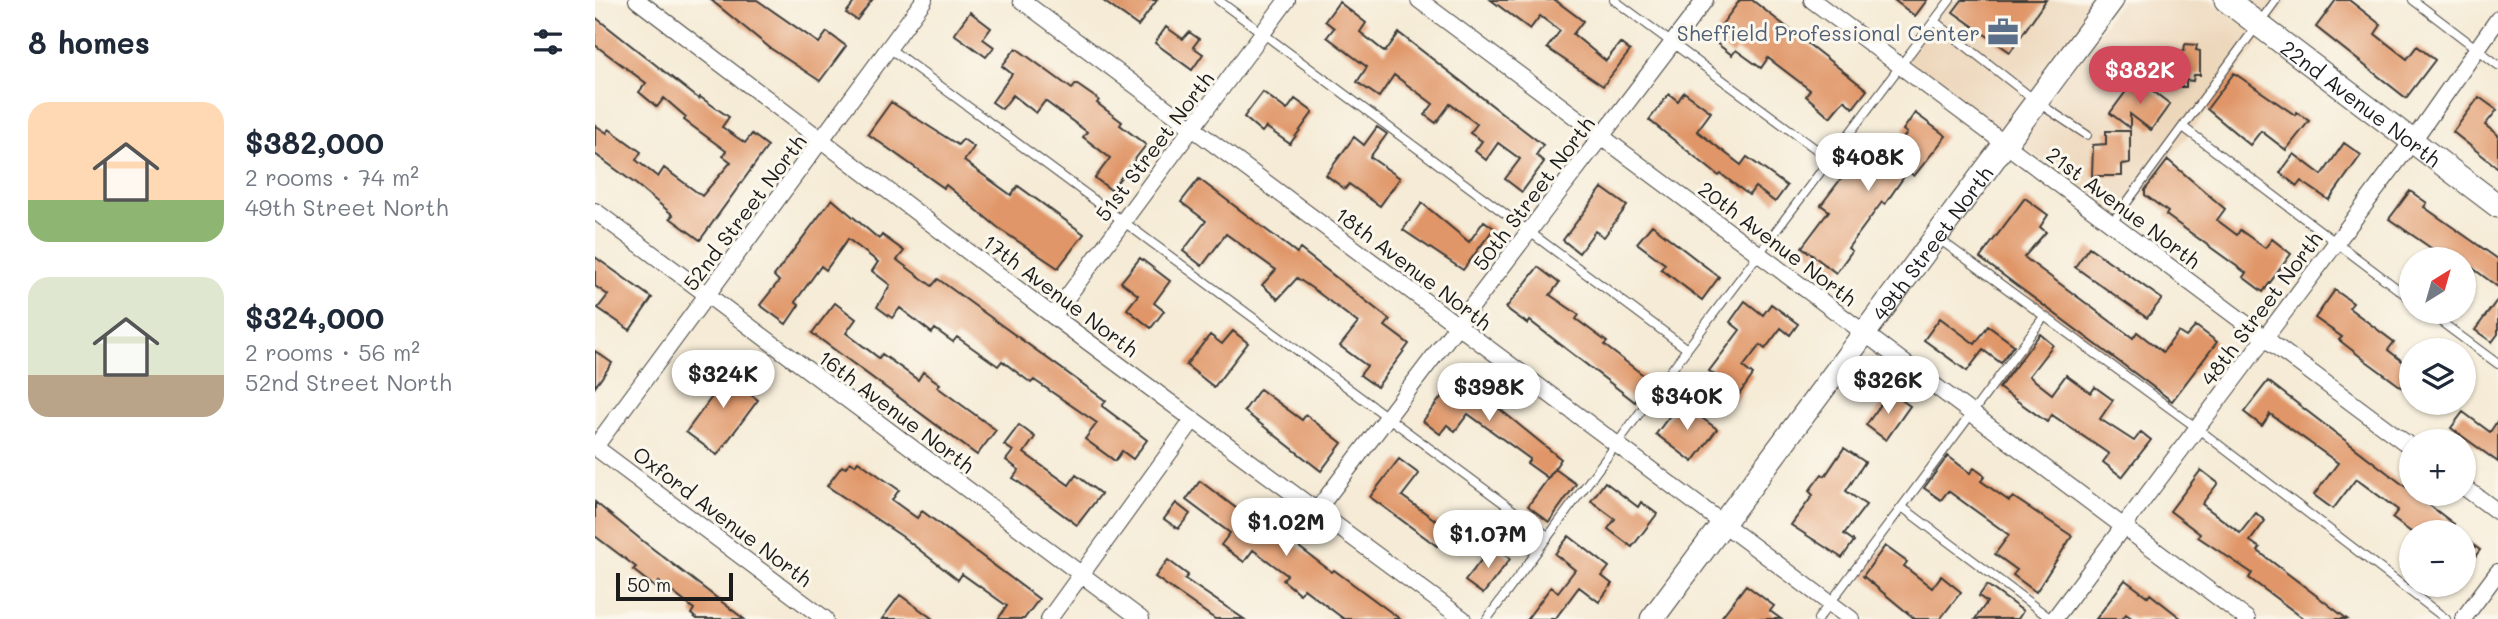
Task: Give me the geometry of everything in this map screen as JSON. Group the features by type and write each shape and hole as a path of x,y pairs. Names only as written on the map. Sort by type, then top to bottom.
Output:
{"main road":[{"name":"49th Street North","path":"1652,619 2112,0"},
{"name":"22nd Avenue North","path":"2226,0 2414,139 2498,206"}],"street":[{"name":"17th Avenue North","path":"637,0 1053,316 1463,619"},
{"name":"52nd Street North","path":"595,447 823,141 924,0"},
{"name":"18th Avenue North","path":"1020,0 1851,619"},
{"name":"51st Street North","path":"1053,316 1287,0"},
{"name":"20th Avenue North","path":"1419,0 2247,619"},
{"name":"50th Street North","path":"1317,510 1459,327 1705,0"},
{"name":"21st Avenue North","path":"1812,0 2399,438"},
{"name":"48th Street North","path":"2053,619 2414,139 2498,19"},
{"name":"16th Avenue North","path":"595,211 1141,619"},
{"path":"1049,619 1193,420"},
{"name":"Oxford Avenue North","path":"595,447 825,619"},
{"path":"2476,495 2498,512"},
{"path":"2463,619 2498,572"}],"lane":[{"path":"1218,0 1687,349"},
{"path":"1614,0 1828,158"},
{"path":"1487,619 1828,158 1950,0"},
{"path":"2111,224 2276,0"},
{"path":"2413,0 2498,65"},
{"path":"1934,21 2037,102 2087,135"},
{"path":"889,48 1548,537"},
{"path":"2183,127 2399,290"},
{"path":"1936,237 2043,318 2197,428 2446,619"},
{"path":"1818,619 2043,318"},
{"path":"2444,324 2498,365"},
{"path":"1902,507 2053,619"}],"shaded area":[{"path":"1945,0 2102,0 2004,132 1902,56"},
{"path":"2122,0 2211,0 2263,39 2122,220 2017,142"},
{"path":"2241,0 2288,0 2273,23"}],"building":[{"path":"711,0 757,0 819,43 827,32 846,46 820,81 770,48"},
{"path":"856,0 872,0 857,20 846,13"},
{"path":"1102,0 1157,0 1138,26"},
{"path":"1491,0 1555,0 1583,21 1573,34 1606,61 1620,43 1630,51 1603,86 1547,48 1560,31 1540,16 1530,29"},
{"path":"1740,0 1752,0 1867,90 1853,108 1844,100 1830,117 1806,96 1810,90 1768,58 1761,68 1736,50 1732,55 1711,39"},
{"path":"1894,0 1927,0 1915,16"},
{"name":"Sheffield Professional Center","path":"1962,0 2046,0 2010,52 1953,12"},
{"path":"2336,0 2349,0 2381,25 2375,34 2407,59 2417,46 2435,60 2406,98 2316,27"},
{"path":"1339,2 1366,23 1360,32 1385,52 1399,33 1543,145 1536,155 1544,162 1522,192 1505,179 1520,159 1498,143 1486,160 1475,151 1482,141 1470,133 1477,124 1450,104 1436,123 1425,115 1433,104 1394,75 1379,97 1357,82 1367,67 1327,37 1334,28 1325,21"},
{"path":"970,12 991,28 983,39 994,47 986,57 954,34"},
{"path":"595,17 699,99 700,97 729,117 722,127 745,143 752,134 768,146 700,240 670,218 673,215 637,185 595,154 595,125 607,133 609,129 641,152 636,160 658,177 664,168 702,196 731,162 723,156 726,151 684,120 686,117 664,98 657,107 639,92 646,83 595,45"},
{"path":"1166,27 1183,39 1189,32 1199,39 1193,47 1203,54 1192,70 1155,43"},
{"path":"2185,44 2197,45 2196,50 2200,51 2200,75 2194,75 2193,81 2186,80 2186,87 2163,87 2163,55 2170,55 2170,50 2184,51"},
{"path":"1016,48 1072,89 1076,84 1099,100 1097,103 1146,145 1111,190 1095,178 1110,158 1083,137 1087,132 1045,101 1036,113 1013,95 1002,109 992,102 1012,74 1002,66"},
{"path":"2234,73 2295,115 2297,112 2309,121 2286,150 2261,131 2250,145 2207,109"},
{"path":"2136,78 2170,104 2151,130 2130,114 2130,128 2110,113"},
{"path":"1263,92 1287,110 1295,99 1313,112 1290,144 1266,127 1262,132 1244,117"},
{"path":"1684,92 1711,112 1697,131 1741,165 1747,157 1787,186 1775,202 1755,187 1749,195 1721,174 1719,176 1649,120 1669,94 1678,101"},
{"path":"2479,97 2497,110 2485,125 2498,135 2498,168 2453,132"},
{"path":"891,102 958,145 963,139 974,147 964,161 1011,195 1018,186 1084,234 1058,268 1001,230 946,185 944,188 868,134"},
{"path":"1915,113 1946,136 1914,176 1908,171 1885,204 1882,202 1848,248 1852,251 1836,273 1802,247 1829,211 1821,205 1856,159 1876,173 1907,133 1903,130"},
{"path":"1377,127 1387,134 1370,157 1400,178 1380,206 1349,184 1345,189 1326,175 1354,137 1364,145"},
{"path":"2106,131 2130,131 2130,163 2122,164 2122,176 2092,176 2093,145 2106,144"},
{"path":"2344,143 2361,155 2329,200 2301,181 2297,186 2280,173 2294,154 2322,175"},
{"path":"2168,160 2225,209 2217,220 2237,235 2240,230 2265,248 2272,239 2291,254 2263,292 2243,277 2246,273 2166,215 2168,212 2145,195 2145,190"},
{"path":"1199,179 1297,253 1300,249 1390,320 1385,326 1409,344 1377,387 1360,375 1367,366 1340,346 1358,323 1316,291 1297,278 1278,299 1262,285 1276,270 1226,234 1202,266 1183,251 1206,221 1181,202"},
{"path":"1602,188 1627,206 1604,237 1595,231 1579,253 1563,240"},
{"path":"2410,191 2427,203 2424,207 2498,259 2498,287 2476,271 2476,247 2430,247 2389,219"},
{"path":"2025,198 2048,215 2040,227 2046,232 2024,257 2133,338 2137,332 2163,352 2178,332 2186,337 2196,326 2217,342 2172,401 1980,258"},
{"path":"832,199 879,239 882,235 904,251 897,260 932,286 938,279 1106,401 1102,406 1147,440 1133,459 1122,451 1115,461 1085,439 1097,423 1034,380 1031,383 1002,361 998,366 957,337 953,342 935,329 932,333 900,308 892,318 877,307 890,285 872,271 878,262 848,239 826,270 821,266 795,302 799,305 786,324 760,305 779,281 774,276"},
{"path":"1422,203 1469,242 1484,221 1494,228 1463,270 1403,230"},
{"path":"1652,225 1719,277 1702,300 1661,269 1665,264 1637,243"},
{"path":"2089,247 2162,299 2147,318 2075,267"},
{"path":"595,257 652,298 630,330 598,308 608,295 595,286"},
{"path":"1140,258 1170,281 1154,303 1164,311 1151,328 1127,309 1138,295 1121,282"},
{"path":"1538,267 1559,283 1550,295 1579,315 1576,319 1607,342 1604,345 1651,381 1635,402 1530,321 1528,324 1506,308"},
{"path":"2335,290 2353,303 2349,308 2394,342 2388,350 2399,359 2399,385 2339,340 2342,337 2315,318"},
{"path":"2498,299 2498,334 2492,342 2475,330"},
{"path":"1745,301 1763,315 1771,304 1798,324 1790,335 1781,328 1765,349 1760,345 1743,367 1753,375 1733,403 1713,387 1720,378 1709,371 1740,330 1730,322"},
{"path":"835,303 856,319 846,333 879,358 882,354 918,380 923,372 940,384 937,387 996,430 977,455 812,333"},
{"path":"1940,318 1975,344 1988,326 2014,345 2001,363 1983,350 1967,371 1924,340"},
{"path":"1233,331 1248,343 1214,387 1186,365 1210,335 1222,344"},
{"path":"2040,334 2053,345 2029,376 2052,394 2066,375 2091,393 2095,387 2113,400 2100,419 2134,441 2141,432 2151,440 2122,477 2103,462 2109,454 2052,415 2047,422 1999,388"},
{"path":"595,351 612,363 595,387"},
{"path":"722,362 753,385 747,392 758,400 717,455 686,432 720,386 709,378"},
{"path":"1458,375 1561,459 1548,478 1527,463 1530,459 1468,414 1455,431 1447,425 1440,434 1423,421"},
{"path":"2268,381 2399,482 2399,506 2431,506 2449,520 2399,520 2399,523 2392,518 2398,510 2356,479 2333,509 2314,495 2338,463 2270,414 2262,426 2244,412"},
{"path":"1260,389 1302,420 1306,415 1342,443 1321,471 1244,411"},
{"path":"1890,392 1910,406 1886,440 1866,425"},
{"path":"1680,402 1717,429 1693,462 1656,434"},
{"path":"2461,415 2467,415 2490,432 2498,420 2498,462 2476,446 2476,429 2451,428"},
{"path":"1019,425 1035,437 1024,453 1069,485 1076,475 1101,494 1077,525 1013,478 1019,470 1006,460 1013,451 1004,445"},
{"path":"1844,448 1865,462 1846,491 1866,505 1844,534 1854,541 1842,558 1791,525 1813,495 1809,491 1822,474 1825,476"},
{"path":"1948,456 1970,473 1974,468 1985,476 1981,481 2009,501 2013,497 2072,536 2036,592 2013,575 2017,570 1995,554 2009,535 1948,491 1941,500 1924,488"},
{"path":"1399,459 1419,474 1402,496 1449,530 1437,546 1370,497"},
{"path":"858,461 899,490 892,500 917,518 922,511 1039,599 1024,619 998,619 1007,606 962,574 958,580 903,537 827,486 842,466 845,468 850,462 855,465"},
{"path":"1555,469 1576,484 1549,522 1528,506"},
{"path":"2201,470 2218,483 2202,504 2240,533 2256,513 2265,521 2250,541 2260,548 2258,551 2347,619 2304,619 2249,578 2252,573 2198,537 2200,534 2170,511"},
{"path":"1200,481 1244,514 1247,510 1275,529 1400,619 1344,619 1304,589 1300,594 1283,580 1287,575 1253,550 1244,562 1221,545 1230,533 1186,500"},
{"path":"1605,482 1638,507 1641,502 1657,514 1632,547 1608,529 1615,519 1591,501"},
{"path":"595,502 744,619 697,619 691,614 694,609 659,582 655,587 633,570 636,567 595,536"},
{"path":"1176,503 1190,514 1178,529 1164,519"},
{"path":"1569,536 1609,567 1602,576 1612,584 1599,602 1579,587 1555,619 1527,619 1551,587 1558,592 1575,570 1555,554"},
{"path":"1493,545 1510,559 1483,594 1465,581"},
{"path":"1885,546 1907,562 1904,566 1932,588 1941,576 1961,592 1940,619 1915,619 1863,576"},
{"path":"1168,560 1188,575 1185,579 1244,619 1215,619 1155,577"},
{"path":"2125,580 2148,597 2150,594 2182,619 2133,619 2126,614 2122,619 2096,619"},
{"path":"1746,585 1774,606 1770,611 1781,619 1720,619"},
{"path":"1987,585 2023,611 2018,619 1975,619 1987,602 1979,596"},
{"path":"900,595 933,619 882,619"}],"place":[{"name":"Sheffield Professional Center","path":"2003,32"}]}
